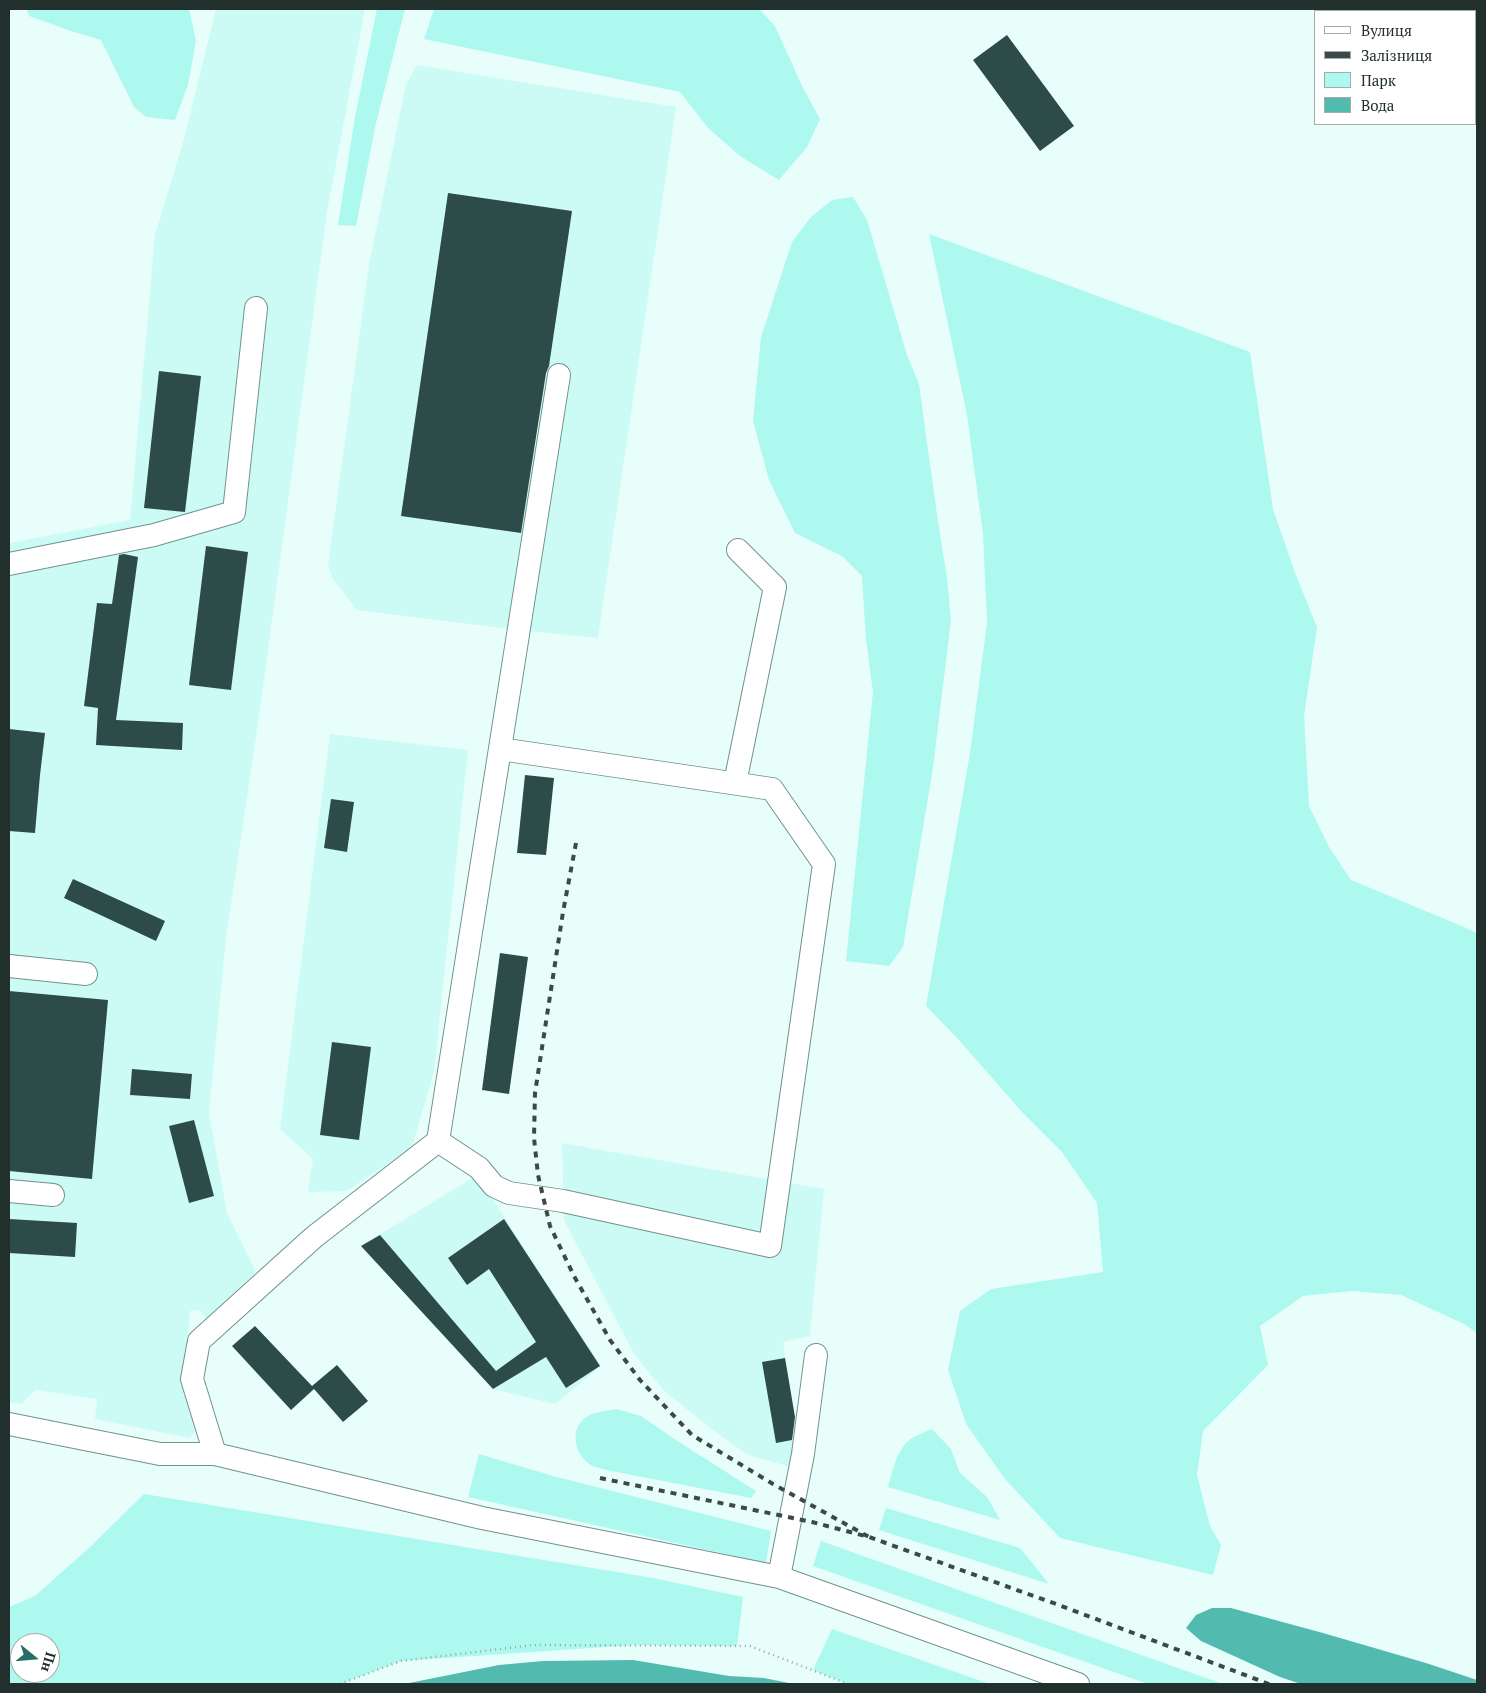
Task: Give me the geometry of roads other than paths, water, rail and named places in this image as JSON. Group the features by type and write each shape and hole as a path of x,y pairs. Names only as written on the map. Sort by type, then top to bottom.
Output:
{"street":[{"path":"9,564 154,535 234,512 256,308"},
{"path":"215,1454 192,1379 198,1341 314,1237 438,1142 559,375"},
{"path":"735,783 775,587 738,550"},
{"path":"438,1142 479,1168 494,1186 509,1193 563,1201 770,1246 824,864 772,789 500,749"},
{"path":"9,966 86,974"},
{"path":"9,1192 53,1195"},
{"path":"779,1576 803,1454 816,1355"},
{"path":"9,1424 160,1454 215,1454 482,1518 779,1576 1078,1684"}],"water":[{"path":"1212,1608 1231,1608 1323,1633 1426,1663 1477,1680 1477,1684 1301,1684 1280,1677 1201,1641 1186,1628 1196,1615"},
{"path":"633,1660 729,1676 764,1678 794,1684 404,1684 499,1665 543,1661"}],"railway":[{"path":"576,843 563,912 535,1093 534,1138 538,1175 550,1226 574,1276 610,1340 640,1380 692,1435 773,1484 869,1537"},
{"path":"600,1478 812,1522 869,1537 1056,1604 1269,1684"}]}
